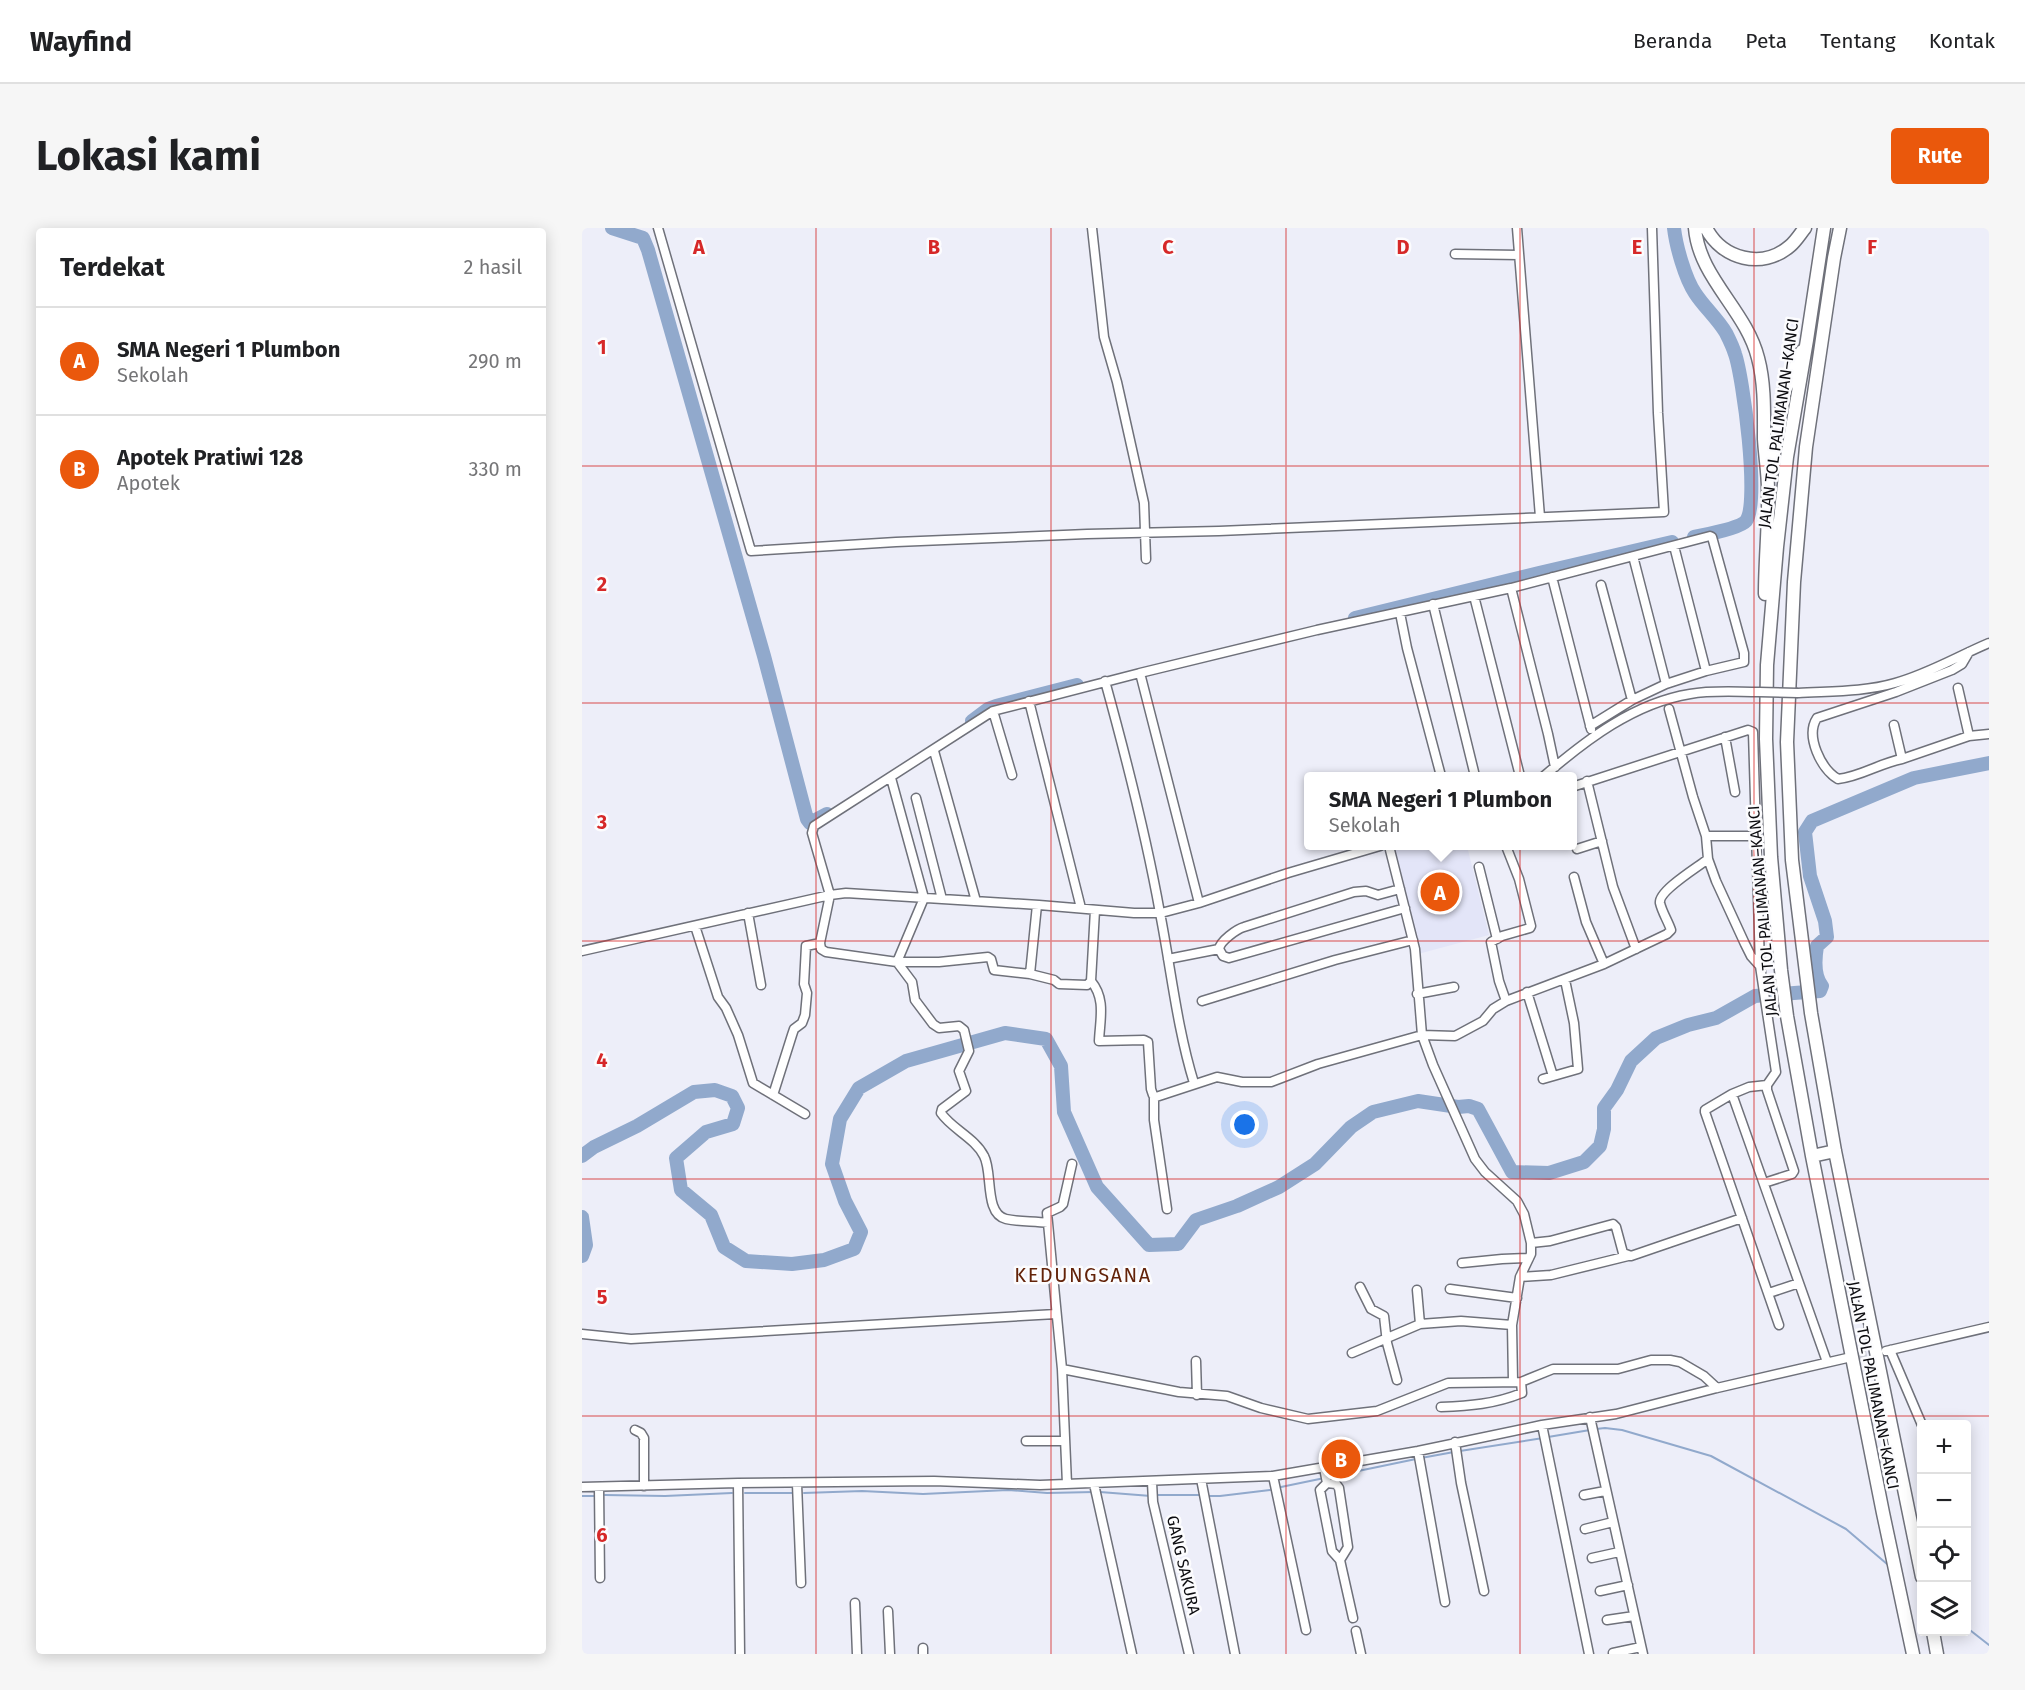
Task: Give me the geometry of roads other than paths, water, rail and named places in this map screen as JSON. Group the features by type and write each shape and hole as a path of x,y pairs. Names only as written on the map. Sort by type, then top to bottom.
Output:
{"highway":[{"path":"1695,228 1704,263 1744,324 1758,358 1763,399 1768,488 1767,665"},
{"path":"1706,228 1714,242 1732,255 1761,260 1790,246 1804,228"},
{"name":"JALAN TOL PALIMANAN–KANCI","path":"1824,228 1787,457 1776,547 1767,665 1766,739 1771,857 1787,1016 1812,1156 1913,1654"},
{"name":"JALAN TOL PALIMANAN–KANCI","path":"1840,228 1806,447 1794,582 1787,742 1792,860 1810,1013 1835,1151 1917,1553"},
{"path":"1768,488 1785,390 1807,340"},
{"path":"1812,1156 1835,1151"},
{"path":"1934,1636 1938,1654"}],"street":[{"path":"658,228 751,551 896,542 1664,512 1658,413 1652,228"},
{"path":"1092,228 1104,337 1118,382 1144,503 1146,559"},
{"path":"1516,228 1540,518"},
{"path":"1455,254 1519,255"},
{"path":"1091,981 1087,985 1059,984 1054,980 1030,974 994,970 991,959 988,957 939,962 897,962 826,952 821,949 820,943 830,895 812,828 993,711 1105,681 1317,630 1511,588 1710,536 1714,539 1744,653 1744,661 1741,664 1706,671 1666,684 1632,700 1590,726"},
{"path":"1674,546 1706,671"},
{"path":"1633,556 1666,684"},
{"path":"1552,577 1593,738"},
{"path":"1601,585 1632,700"},
{"path":"1511,588 1555,767"},
{"path":"1474,596 1519,772"},
{"path":"1433,604 1474,772"},
{"path":"1400,613 1440,772"},
{"path":"1550,772 1593,738 1625,717 1673,697 1711,692 1798,693 1863,689 1894,684 1989,643"},
{"path":"1969,652 1962,664 1952,670 1896,692 1816,718 1814,740 1819,758 1831,775 1838,780 1969,736 1989,734"},
{"path":"1140,673 1199,903"},
{"path":"1105,681 1161,913 1183,1039 1194,1083"},
{"path":"1958,688 1969,736"},
{"path":"1029,701 1081,908"},
{"path":"1669,709 1706,836 1708,859 1745,944 1751,956 1760,966"},
{"path":"993,711 1012,775"},
{"path":"1894,725 1902,759"},
{"path":"1577,785 1748,730 1753,732 1761,981 1776,1072 1767,1085 1767,1091 1794,1172 1764,1183"},
{"path":"1725,737 1735,792"},
{"path":"934,751 976,901"},
{"path":"891,778 924,898 897,962"},
{"path":"1587,781 1618,905 1635,949"},
{"path":"916,798 942,899"},
{"path":"1706,836 1756,836"},
{"path":"1577,849 1602,841"},
{"path":"582,951 846,893 1161,913 1366,850"},
{"path":"1390,850 1413,940 1422,1035 1479,1166 1509,1192 1522,1208 1531,1243 1531,1254 1520,1277 1512,1325 1517,1381 1522,1393 1480,1405 1441,1407"},
{"path":"1506,1001 1491,943 1531,926 1519,879 1508,850"},
{"path":"1154,1096 1158,1097 1217,1077 1242,1082 1271,1082 1318,1064 1422,1035 1455,1036 1484,1022 1493,1009 1506,1001 1604,964 1671,931 1660,902 1661,896 1708,859"},
{"path":"1479,867 1497,939"},
{"path":"1574,877 1586,922 1604,964"},
{"path":"1400,889 1378,895 1366,891 1354,892 1237,929 1221,943 1219,949 1222,956 1229,958 1405,908"},
{"path":"1030,974 1037,905"},
{"path":"1095,910 1091,981 1098,990 1100,998 1099,1041 1144,1040 1148,1042 1151,1089 1154,1096 1154,1120 1167,1209"},
{"path":"748,913 761,985"},
{"path":"695,926 718,997 726,1008 738,1035 751,1080 754,1084 806,1114"},
{"path":"1202,1000 1335,960 1413,940"},
{"path":"773,1095 792,1035 802,1023 805,1015 806,946 820,943"},
{"path":"1168,958 1219,949"},
{"path":"897,962 912,982 915,1000 933,1024 943,1029 961,1026 965,1032 969,1049 959,1071 966,1091 942,1109 941,1114 983,1154 988,1167 992,1201 998,1215 1008,1220 1048,1223"},
{"path":"1543,1079 1575,1071 1578,1068 1574,1023 1565,980"},
{"path":"1418,994 1454,987"},
{"path":"1527,992 1553,1076"},
{"path":"1767,1085 1732,1094 1705,1111 1779,1324"},
{"path":"1732,1094 1827,1362"},
{"path":"1066,1484 1062,1369 1047,1213 1060,1207 1064,1202 1072,1164"},
{"path":"1520,1277 1551,1275 1628,1256 1742,1218"},
{"path":"1531,1243 1550,1241 1612,1224 1616,1227 1623,1253 1628,1256"},
{"path":"1462,1263 1502,1258 1529,1258"},
{"path":"1769,1293 1799,1283"},
{"path":"1360,1287 1371,1309 1384,1314 1386,1337 1397,1380"},
{"path":"1450,1289 1517,1298"},
{"path":"1417,1290 1420,1324"},
{"path":"582,1334 631,1339 1056,1314"},
{"path":"1352,1353 1420,1324 1461,1321 1512,1325"},
{"path":"1920,1420 1888,1351 1989,1327"},
{"path":"582,1487 934,1481 1066,1484 1095,1488 1202,1483 1273,1476 1326,1476 1543,1431 1846,1358"},
{"path":"1062,1369 1160,1389 1197,1395 1227,1396 1308,1419 1377,1411 1448,1383 1517,1381 1553,1369 1618,1369 1647,1360 1661,1359 1684,1363 1717,1388"},
{"path":"1196,1361 1197,1395"},
{"path":"1590,1420 1642,1651 1613,1653"},
{"path":"635,1430 644,1438 644,1486"},
{"path":"1543,1431 1589,1654"},
{"path":"1026,1441 1064,1441"},
{"path":"1456,1449 1484,1591"},
{"path":"1419,1457 1445,1602"},
{"path":"1273,1476 1306,1630"},
{"path":"1326,1476 1339,1488 1348,1535 1348,1548 1340,1560"},
{"path":"1326,1476 1320,1490 1332,1551 1340,1560 1353,1618"},
{"path":"738,1483 740,1654"},
{"path":"1202,1483 1235,1654"},
{"path":"798,1484 801,1583"},
{"name":"GANG SAKURA","path":"1152,1485 1153,1502 1189,1654"},
{"path":"599,1486 600,1578"},
{"path":"1095,1488 1132,1654"},
{"path":"1584,1495 1605,1491"},
{"path":"1585,1528 1613,1522"},
{"path":"1592,1558 1619,1552"},
{"path":"1600,1591 1628,1585"},
{"path":"855,1603 857,1654"},
{"path":"888,1611 890,1654"},
{"path":"1607,1620 1634,1616"},
{"path":"1356,1631 1361,1654"}],"waterway":[{"path":"612,228 643,238 648,250 764,656 807,819 810,823 827,814"},
{"path":"1674,228 1691,287 1727,335 1734,351 1746,412 1751,466 1750,510 1746,521 1730,529 1694,537"},
{"path":"1355,618 1672,542"},
{"path":"972,721 996,706 1077,685"},
{"path":"582,1156 594,1147 637,1126 694,1092 715,1090 732,1096 738,1108 733,1124 706,1132 676,1158 681,1190 711,1215 724,1247 746,1261 792,1264 824,1260 854,1249 861,1232 845,1201 832,1164 840,1119 859,1088 906,1061 1005,1033 1046,1039 1061,1066 1064,1112 1097,1187 1149,1245 1178,1244 1196,1220 1237,1206 1279,1187 1315,1164 1351,1127 1373,1112 1418,1101 1478,1109 1512,1172 1549,1173 1584,1162 1600,1146 1604,1129 1604,1108 1617,1090 1631,1061 1656,1038 1688,1025 1716,1018 1755,996 1820,991 1822,986 1816,972 1816,951 1817,946 1827,937 1825,921 1810,876 1805,832 1812,821 1914,778 1989,763"},
{"path":"582,1217 586,1245 582,1256"},
{"path":"1596,1429 1622,1430 1711,1456 1846,1529 1887,1564"},
{"path":"1548,1437 1590,1430"},
{"path":"1460,1451 1543,1438"},
{"path":"1421,1458 1454,1452"},
{"path":"1281,1487 1416,1459"},
{"path":"804,1493 862,1491 923,1494 1008,1490 1047,1493 1094,1492"},
{"path":"1207,1496 1270,1490"},
{"path":"1100,1492 1151,1496"},
{"path":"605,1495 665,1496 732,1493"},
{"path":"745,1493 792,1493"},
{"path":"1156,1495 1202,1495"},
{"path":"582,1496 594,1496"},
{"path":"1971,1631 1989,1645"}],"tunnel":[{"path":"1847,1358 1882,1352"}],"place":[{"name":"SMA Negeri 1 Plumbon","path":"1440,892"},
{"name":"Apotek Pratiwi 128","path":"1341,1459"}],"district":[{"name":"KEDUNGSANA","path":"1083,1275"}]}
